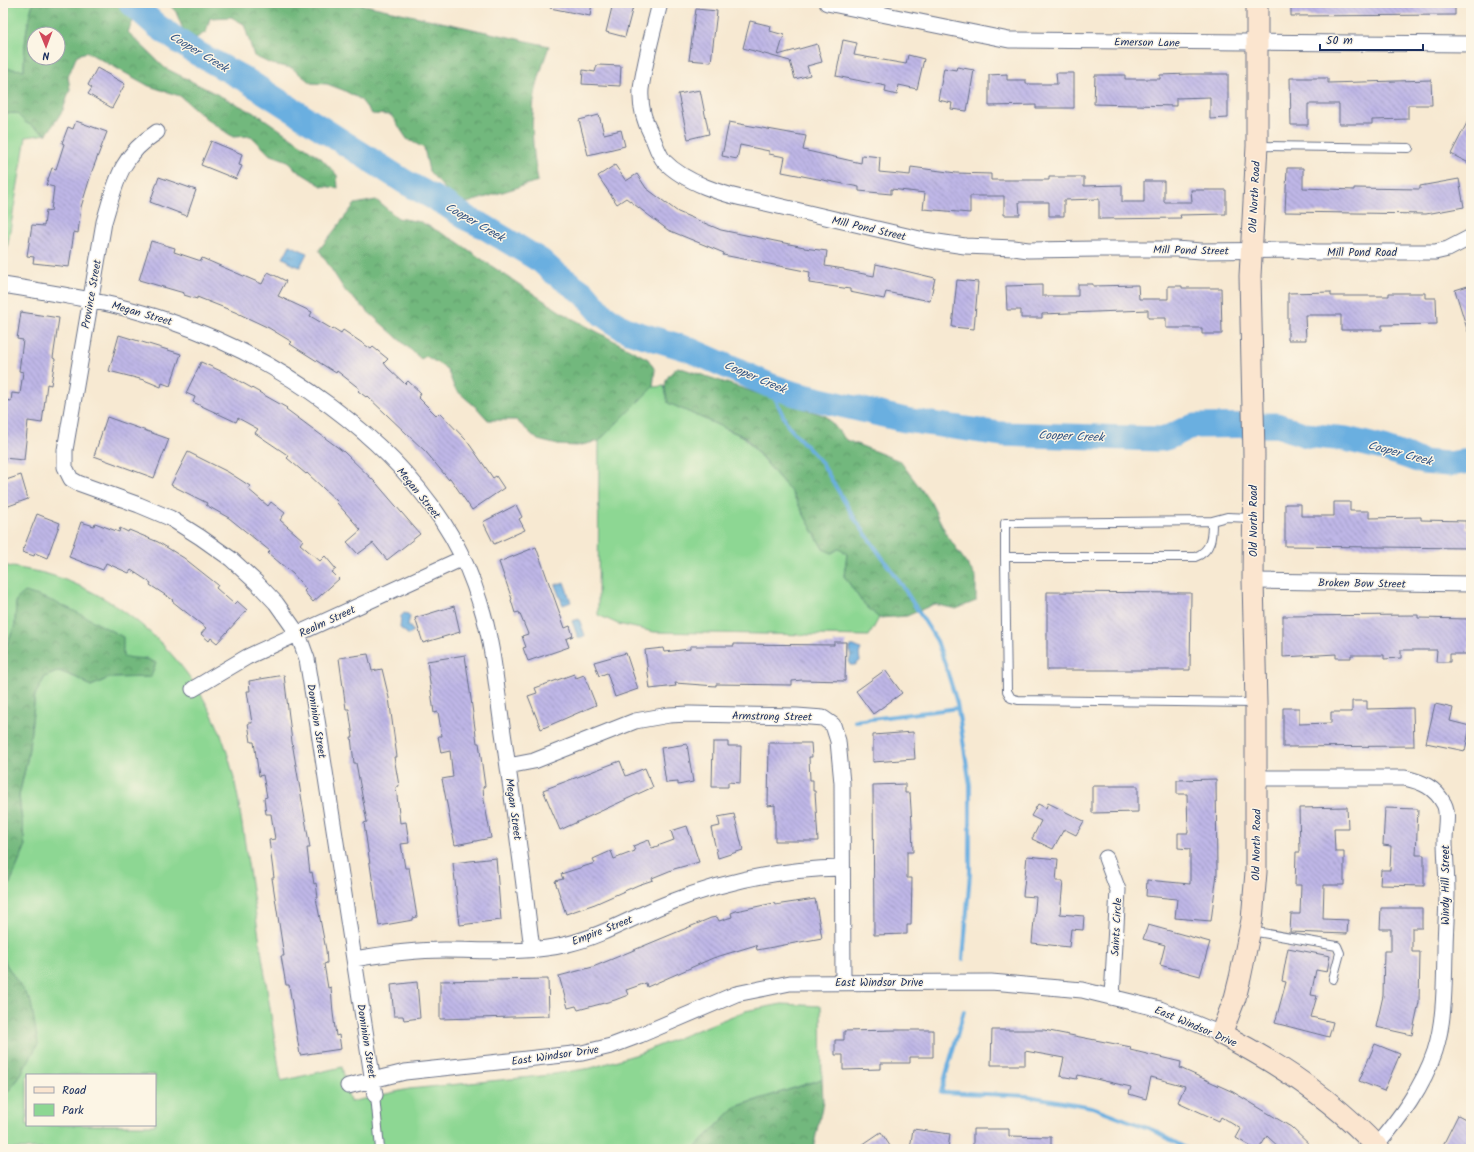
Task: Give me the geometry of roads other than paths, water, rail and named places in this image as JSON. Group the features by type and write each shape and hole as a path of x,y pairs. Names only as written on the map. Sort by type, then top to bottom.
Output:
{"street":[{"name":"Mill Pond Street","path":"660,3 645,62 645,74 641,90 646,124 664,160 683,176 697,183 737,198 753,200 924,240 964,246 1028,250 1176,249 1201,252 1250,251"},
{"name":"Emerson Lane","path":"827,3 880,9 1009,40 1471,44"},
{"name":"Old North Road","path":"1221,1034 1235,998 1250,931 1256,872 1256,703 1253,581 1254,455 1250,251 1257,146 1256,3"},
{"name":"Province Street","path":"67,473 65,450 104,222 125,162 131,152 156,132"},
{"name":"Mill Pond Road","path":"1250,251 1435,252 1448,249 1471,237"},
{"name":"Megan Street","path":"3,285 127,308 173,322 217,339 266,364 312,393 377,445 437,514 463,558 481,606 488,636 517,824 532,949"},
{"name":"Dominion Street","path":"67,473 78,484 139,504 170,518 200,537 231,559 256,583 276,603 298,634 307,659 375,1095"},
{"name":"Realm Street","path":"193,689 247,657 463,558"},
{"name":"Broken Bow Street","path":"1253,581 1471,584"},
{"name":"Armstrong Street","path":"508,766 534,761 617,728 652,718 689,714 797,716 823,718 828,721 835,731 842,783 843,982"},
{"name":"Windy Hill Street","path":"1256,778 1405,778 1422,782 1433,789 1444,804 1447,819 1445,839 1447,890 1445,975 1438,1040 1428,1070 1413,1097 1399,1119 1377,1147"},
{"name":"Saints Circle","path":"1106,858 1118,890 1112,997"},
{"name":"Empire Street","path":"354,959 414,951 532,949 570,944 594,936 664,904 726,883 769,874 820,868 842,868"},
{"name":"East Windsor Drive","path":"348,1086 373,1078 405,1072 582,1053 611,1046 702,1008 755,989 790,983 843,982 1027,984 1082,990 1160,1008 1221,1034 1282,1068 1327,1101 1377,1147"}],"lane":[{"path":"1257,146 1409,148"},
{"path":"1253,518 1227,517 1212,520 1005,523 1007,691 1011,698 1018,700 1256,703"},
{"path":"1005,557 1195,557 1207,550 1212,531 1212,520"},
{"path":"1250,931 1337,946 1340,953 1333,979"},
{"path":"375,1095 380,1149"}],"water":[{"path":"290,245 307,253 300,267 289,263 289,261 283,258"},
{"path":"564,582 571,602 563,605 555,585"},
{"path":"404,613 408,614 410,617 408,624 413,631 409,635 400,628 401,616"},
{"path":"579,619 585,636 578,638 572,621"},
{"path":"851,646 861,649 859,654 860,661 855,665 851,665 849,661 851,655 849,650"}],"waterway":[{"name":"Cooper Creek","path":"131,3 157,26 193,51 246,80 405,182 447,205 468,219 483,226 541,261 552,271 585,294 602,314 621,327 632,332 688,349 769,385 795,394 905,420 1001,434 1160,439 1170,437 1195,426 1277,425 1306,435 1346,439 1383,448 1423,462 1448,464 1471,461"},
{"path":"769,385 788,426 821,462 855,519 903,587 937,641 945,664 957,703 970,785 970,873 963,959"},
{"path":"855,721 958,708"},
{"path":"964,1011 941,1092 1028,1096 1092,1107 1153,1130 1187,1149"}]}
